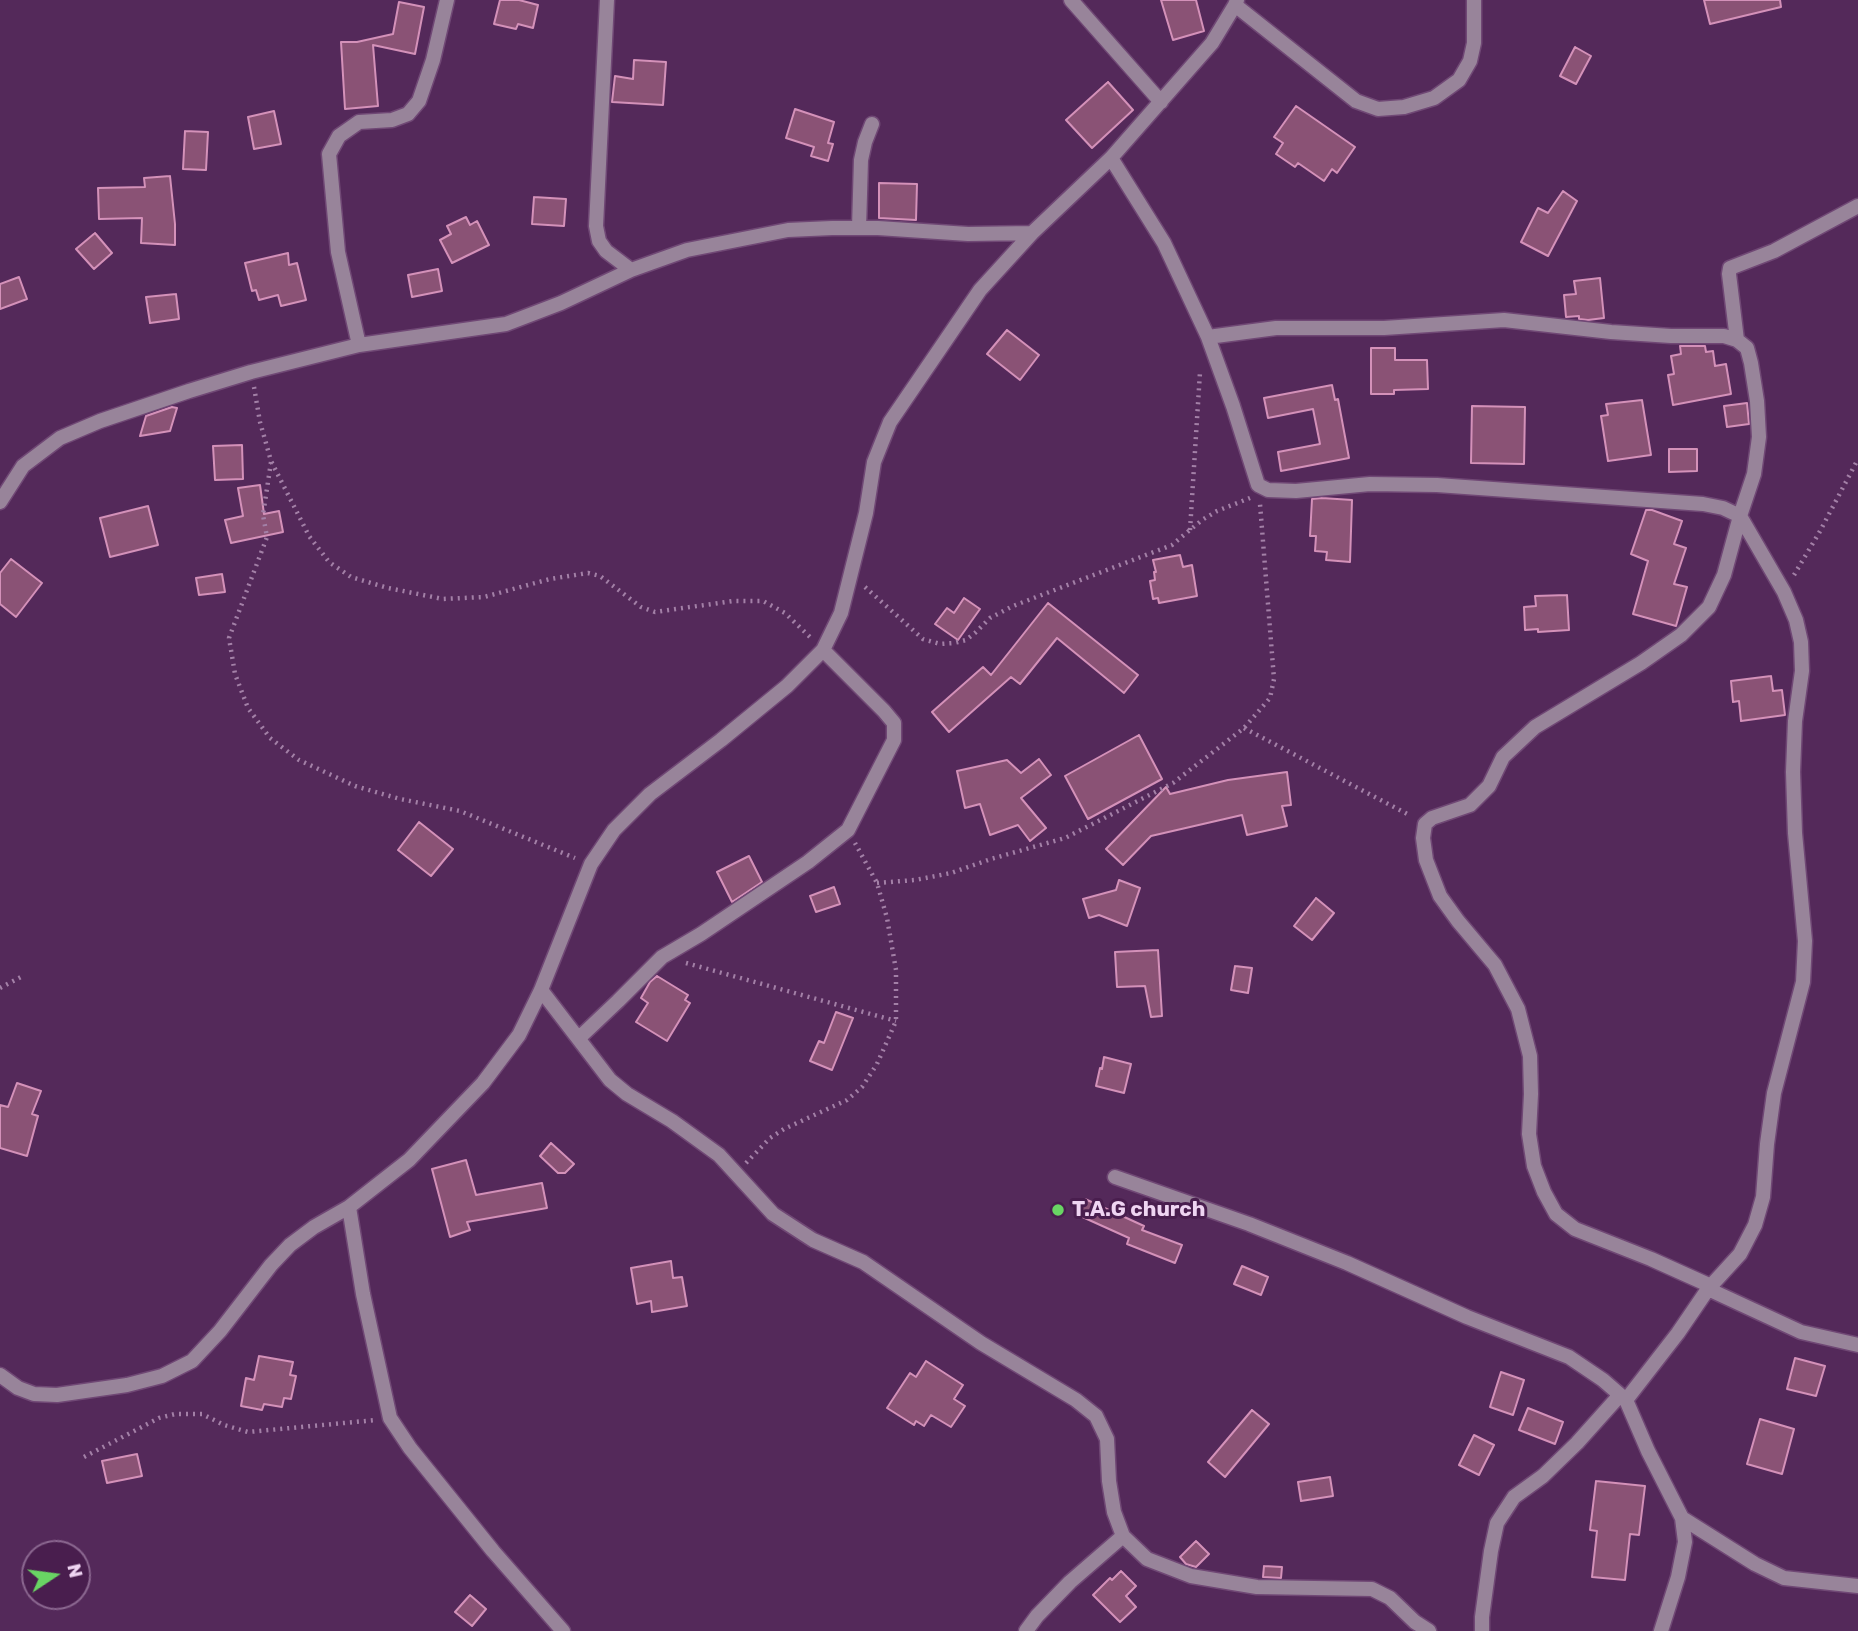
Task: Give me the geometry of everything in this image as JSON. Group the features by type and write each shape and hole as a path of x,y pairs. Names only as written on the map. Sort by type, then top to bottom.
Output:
{"street":[{"path":"359,345 338,252 329,154 339,135 359,122 392,120 408,114 419,101 433,60 447,0"},
{"path":"607,0 596,226 599,241 606,251 631,270"},
{"path":"1072,0 1161,102"},
{"path":"0,1375 18,1388 34,1394 57,1395 127,1385 162,1376 192,1361 290,1245 314,1227 349,1207 410,1160 483,1083 519,1035 541,990 591,864 614,830 650,794 787,686 823,650 841,613 866,513 874,462 890,422 980,290 1031,233 1111,158 1161,102 1212,43 1236,2 1356,100 1378,110 1404,107 1434,98 1459,80 1470,61 1474,43 1474,0"},
{"path":"859,228 861,160 872,124"},
{"path":"1111,158 1164,243 1209,337 1258,485 1268,490 1296,491 1370,484 1437,485 1703,504 1723,508 1740,516 1784,592 1796,620 1801,642 1802,671 1795,721 1793,772 1795,833 1805,940 1803,982 1774,1093 1766,1144 1763,1197 1755,1225 1740,1254 1623,1397 1543,1476 1514,1497 1497,1524 1485,1591 1482,1631"},
{"path":"1737,340 1730,268 1774,251 1858,206"},
{"path":"0,502 23,466 60,438 100,421 251,372 359,345 506,324 561,303 631,270 687,250 788,230 859,228 968,234 1031,233"},
{"path":"1209,337 1276,328 1384,328 1504,320 1611,332 1724,336 1737,340 1747,348 1757,401 1759,437 1754,474 1724,575 1709,607 1681,635 1641,663 1535,727 1503,757 1489,786 1470,805 1432,818 1425,824 1423,838 1426,860 1440,896 1495,965 1518,1009 1530,1056 1529,1134 1534,1166 1556,1214 1575,1229 1651,1259 1801,1332 1858,1345"},
{"path":"579,1038 662,957 808,862 848,830 894,740 894,723 823,650"},
{"path":"541,990 610,1080 719,1156 774,1214 813,1240 863,1262 981,1343 1076,1400 1096,1416 1107,1439 1114,1512 1123,1536 1147,1559 1191,1576 1257,1587 1372,1589 1390,1598 1415,1622 1429,1631"},
{"path":"1115,1177 1249,1224 1347,1263 1467,1317 1569,1357 1603,1380 1623,1397 1682,1518 1685,1542 1678,1577 1661,1631"},
{"path":"349,1207 363,1294 390,1418 443,1489 563,1631"},
{"path":"1682,1518 1755,1564 1784,1578 1858,1586"},
{"path":"1026,1631 1070,1582 1123,1536"}],"path":[{"path":"1189,531 1200,371"},
{"path":"251,372 260,422 271,461 309,536 329,562 351,577 443,599 484,597 550,579 588,573 600,576 641,607 655,611 733,601 763,601 785,613 823,650"},
{"path":"1784,592 1858,459"},
{"path":"271,461 263,515 267,537 229,638 235,674 248,708 270,738 299,760 355,786 400,799 460,811 591,864"},
{"path":"851,575 923,639 940,644 954,643 965,640 990,618 1013,606 1172,545 1217,511 1259,496 1274,679 1270,698 1244,729 1173,783 1065,838 951,873 915,880 877,883"},
{"path":"1244,729 1425,824"},
{"path":"735,1174 770,1138 847,1100 862,1087 877,1065 896,1021 896,970 887,918 877,883 848,830"},
{"path":"662,957 896,1021"},
{"path":"0,988 23,976"},
{"path":"84,1457 159,1418 175,1413 202,1414 223,1425 248,1432 390,1418"}],"building":[{"path":"500,0 519,0 538,5 533,28 518,24 516,29 494,24"},
{"path":"1161,0 1196,0 1204,31 1173,40"},
{"path":"1704,0 1780,0 1781,7 1710,24"},
{"path":"399,2 424,7 415,54 373,45 378,106 345,109 341,42 357,42 393,34"},
{"path":"1575,47 1591,56 1576,84 1560,76"},
{"path":"634,60 666,62 663,105 612,102 615,76 633,79"},
{"path":"1108,82 1133,110 1092,148 1066,120"},
{"path":"1296,106 1355,147 1337,173 1332,169 1324,181 1298,163 1295,167 1276,154 1283,143 1274,137"},
{"path":"795,109 834,122 828,143 833,144 828,161 811,156 814,147 786,138"},
{"path":"274,111 281,144 254,149 248,117"},
{"path":"185,131 208,132 206,170 183,169"},
{"path":"170,176 175,245 141,243 142,218 99,219 98,188 145,187 144,178"},
{"path":"879,183 917,184 916,220 879,218"},
{"path":"1563,191 1577,201 1548,256 1521,242 1538,208 1548,213"},
{"path":"534,197 566,199 564,226 532,224"},
{"path":"466,217 470,225 477,221 489,245 452,263 440,240 451,234 447,226"},
{"path":"95,233 112,253 94,269 76,249"},
{"path":"288,253 289,265 297,263 306,300 281,306 278,295 259,300 256,290 252,291 245,263"},
{"path":"438,269 442,291 412,297 408,275"},
{"path":"19,277 27,299 0,309 0,284"},
{"path":"1600,278 1604,318 1588,320 1579,319 1579,316 1566,317 1564,295 1576,294 1574,281"},
{"path":"176,294 179,319 150,323 146,297"},
{"path":"1007,330 1039,355 1020,380 987,354"},
{"path":"1680,346 1705,346 1706,352 1713,351 1715,366 1726,364 1731,394 1673,405 1668,375 1674,374 1671,356 1681,354"},
{"path":"1371,348 1395,348 1395,360 1427,360 1428,389 1371,394"},
{"path":"1332,385 1335,400 1338,399 1349,458 1281,471 1278,452 1320,444 1313,409 1268,418 1264,398"},
{"path":"1642,400 1651,455 1608,461 1601,416 1608,415 1606,404"},
{"path":"1747,403 1749,424 1727,427 1724,406"},
{"path":"1472,406 1525,407 1524,464 1471,463"},
{"path":"172,407 177,408 170,431 140,436 146,416"},
{"path":"242,445 243,479 215,480 213,446"},
{"path":"1669,449 1697,449 1697,471 1669,472"},
{"path":"260,485 264,514 279,511 283,532 231,543 225,520 243,516 238,488"},
{"path":"1312,499 1352,500 1350,562 1326,560 1327,552 1315,551 1316,536 1310,536"},
{"path":"148,506 158,545 110,557 100,518"},
{"path":"1646,510 1682,521 1674,544 1686,548 1674,584 1687,587 1676,626 1633,614 1648,561 1631,554"},
{"path":"1180,555 1183,567 1192,565 1197,596 1159,603 1158,598 1153,599 1150,581 1155,580 1153,560"},
{"path":"11,559 42,583 16,617 0,604 0,573"},
{"path":"222,574 225,592 199,595 196,578"},
{"path":"1567,595 1569,630 1525,630 1524,607 1536,606 1535,596"},
{"path":"964,598 980,609 958,640 935,624 947,608 954,613"},
{"path":"1048,603 1138,675 1124,693 1057,638 1020,684 1011,677 949,732 932,712 983,667 991,675"},
{"path":"1771,676 1773,691 1782,690 1785,715 1741,721 1739,701 1733,702 1731,681"},
{"path":"1139,735 1162,779 1088,819 1065,776"},
{"path":"1039,759 1051,775 1021,798 1046,828 1030,841 1018,825 990,835 980,804 965,808 957,771 1007,760 1021,773"},
{"path":"1287,772 1291,805 1282,806 1287,826 1247,835 1242,815 1151,836 1123,865 1106,849 1166,787 1170,794 1228,780"},
{"path":"419,822 453,849 431,876 398,850"},
{"path":"749,856 762,882 732,902 717,872"},
{"path":"1119,880 1140,888 1127,926 1099,915 1089,918 1083,899 1116,890"},
{"path":"834,887 840,904 816,912 810,896"},
{"path":"1316,898 1334,913 1312,940 1294,926"},
{"path":"1158,950 1162,1016 1151,1017 1145,986 1117,987 1115,952"},
{"path":"1235,966 1252,968 1248,993 1231,990"},
{"path":"657,976 688,995 685,1000 690,1003 667,1041 636,1022 648,1003 641,998 650,982"},
{"path":"836,1012 853,1018 832,1070 810,1061 819,1041 824,1043"},
{"path":"1104,1057 1131,1064 1124,1093 1096,1086"},
{"path":"17,1083 41,1091 32,1114 38,1116 27,1156 0,1148 0,1105 8,1107"},
{"path":"551,1143 574,1164 565,1173 558,1173 540,1156"},
{"path":"466,1160 476,1195 542,1183 547,1208 467,1222 470,1230 450,1237 432,1169"},
{"path":"1085,1199 1144,1226 1142,1230 1182,1245 1175,1263 1127,1244 1129,1238 1078,1215"},
{"path":"671,1261 673,1278 682,1277 687,1306 652,1312 651,1301 637,1304 631,1268"},
{"path":"1242,1266 1268,1277 1261,1295 1234,1284"},
{"path":"259,1356 293,1362 290,1375 296,1376 291,1399 284,1398 282,1407 264,1404 262,1410 241,1406 246,1378 254,1380"},
{"path":"1795,1358 1825,1366 1816,1396 1787,1389"},
{"path":"926,1361 963,1385 954,1399 965,1406 951,1427 931,1415 924,1426 916,1421 914,1425 887,1408 910,1373 916,1377"},
{"path":"1501,1372 1524,1380 1513,1415 1490,1407"},
{"path":"1528,1408 1563,1422 1555,1444 1519,1430"},
{"path":"1252,1410 1269,1424 1225,1477 1208,1462"},
{"path":"1760,1419 1794,1429 1782,1474 1747,1464"},
{"path":"1474,1435 1494,1445 1479,1475 1459,1465"},
{"path":"137,1454 142,1476 107,1483 102,1461"},
{"path":"1330,1477 1333,1496 1301,1501 1298,1482"},
{"path":"1596,1481 1645,1486 1639,1535 1630,1534 1625,1580 1592,1577 1597,1531 1590,1530"},
{"path":"1196,1541 1209,1554 1196,1567 1186,1564 1180,1557"},
{"path":"1264,1566 1282,1567 1281,1578 1263,1577"},
{"path":"1121,1571 1136,1586 1126,1596 1136,1607 1120,1622 1093,1595"},
{"path":"470,1595 486,1609 472,1626 455,1612"}],"place":[{"name":"T.A.G church","path":"1058,1210"}]}
